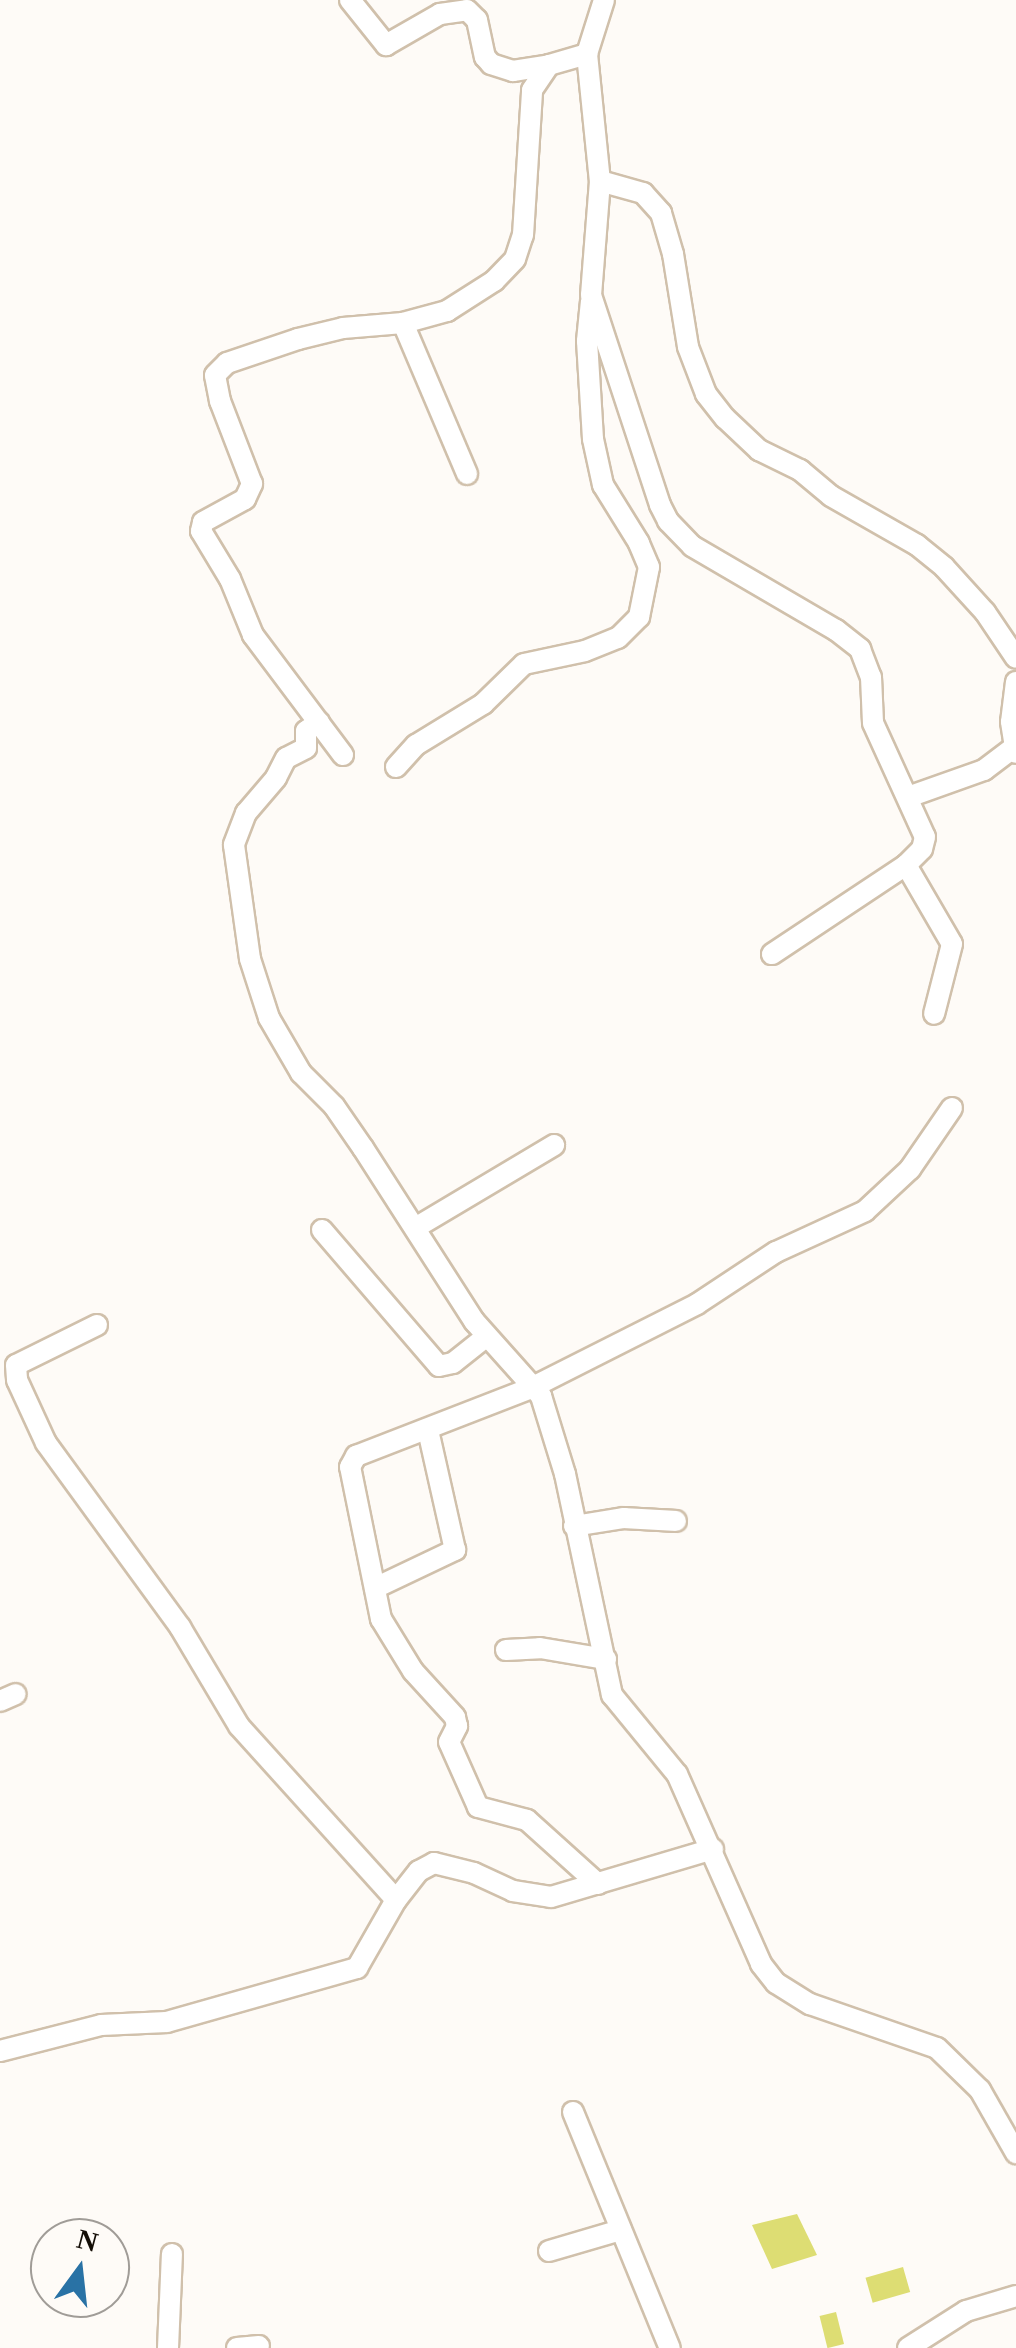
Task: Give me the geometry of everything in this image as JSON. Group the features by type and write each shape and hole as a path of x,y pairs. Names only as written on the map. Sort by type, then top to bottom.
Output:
{"street":[{"path":"350,0 386,45 440,14 468,10 477,20 485,57 492,64 516,71 588,54"},
{"path":"396,767 416,745 483,704 506,677 524,664 609,642 628,632 638,617 649,567 640,543 603,486 593,438 587,341 600,181 588,54 604,0"},
{"path":"342,754 254,635 230,579 201,532 203,522 245,499 252,484 215,375 227,363 298,339 343,328 402,323 472,298 515,258 524,229 530,98 548,66"},
{"path":"600,181 644,192 657,207 673,254 688,347 706,394 725,418 759,450 800,470 831,496 918,546 944,567 985,612 1016,658"},
{"path":"592,294 668,521 692,546 836,630 860,649 871,677 873,723 925,837 922,849 906,865 772,954"},
{"path":"402,323 467,474"},
{"path":"908,797 984,770 1015,751 1016,682"},
{"path":"319,722 306,731 306,748 286,758 276,778 246,813 234,845 250,960 269,1018 288,1055 334,1106 487,1336 541,1396 557,1442 616,1704 669,1761 713,1849 750,1945 776,1984 824,2010 908,2034 937,2048 980,2090 1016,2153"},
{"path":"906,865 952,944 934,1014"},
{"path":"598,1884 526,1820 478,1807 448,1742 457,1726 454,1717 413,1671 381,1618 350,1467 356,1456 531,1388 697,1304 776,1252 865,1211 910,1169 952,1108"},
{"path":"415,1228 554,1145"},
{"path":"322,1230 439,1366 453,1362 487,1336"},
{"path":"97,1324 16,1366 17,1380 46,1443 180,1627 239,1726 396,1900"},
{"path":"374,1588 454,1550 428,1430"},
{"path":"574,1526 624,1518 676,1521"},
{"path":"506,1650 540,1648 606,1659"},
{"path":"0,2051 101,2025 167,2022 357,1968 396,1900 419,1871 434,1863 474,1873 513,1891 551,1897 713,1849"},
{"path":"574,2112 670,2348"},
{"path":"549,2251 621,2230"},
{"path":"168,2348 172,2254"},
{"path":"908,2348 966,2311 1016,2296"},
{"path":"237,2348 259,2346"}],"building":[{"path":"797,2214 817,2255 772,2269 752,2225"},
{"path":"903,2267 910,2292 873,2303 866,2278"},
{"path":"836,2312 844,2344 827,2348 820,2316"}]}
